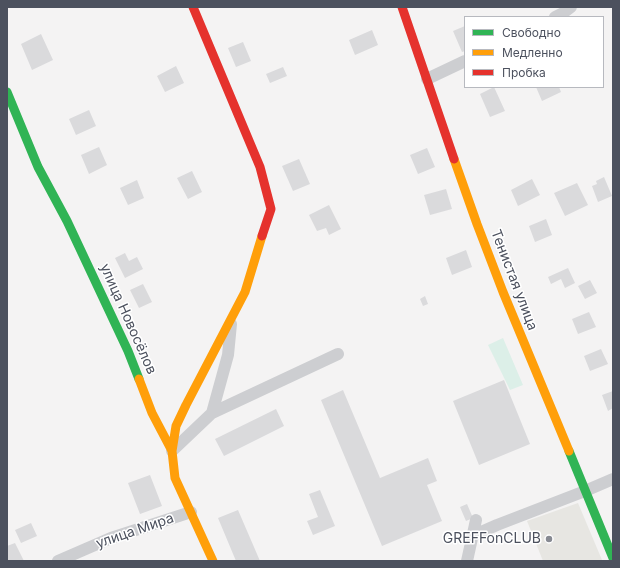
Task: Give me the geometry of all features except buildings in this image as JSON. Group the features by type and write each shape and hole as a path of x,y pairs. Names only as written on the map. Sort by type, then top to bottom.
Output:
{"street":[{"path":"172,451 176,426 245,292 271,209 260,167 193,7"},
{"name":"Тенистая улица","path":"402,7 477,224 503,292 613,558"},
{"path":"558,16 563,14 571,7"},
{"path":"427,80 464,62"},
{"name":"улица Новосёлов","path":"7,92 38,167 67,221 128,351 152,413 172,451 175,478 214,561"},
{"path":"212,413 228,355 231,318"},
{"path":"172,451 212,413 338,354"},
{"path":"472,536 613,479"},
{"name":"улица Мира","path":"58,561 111,538 191,512"},
{"path":"467,561 476,520"}],"shaded area":[{"path":"503,338 523,385 510,390 488,345"},
{"name":"GREFFonCLUB","path":"578,503 602,560 543,561 527,521"}],"traffic: fast":[{"path":"7,92 38,167 67,221 128,351 139,379"},
{"path":"569,451 613,558"}],"traffic: slow":[{"path":"454,159 503,292 569,451"},
{"path":"172,451 176,426 245,292 262,236"},
{"path":"139,379 152,413 172,451 175,478 213,561"}],"traffic: jam":[{"path":"193,7 260,167 271,209 262,236"},
{"path":"402,7 454,159"}],"place":[{"name":"GREFFonCLUB","path":"549,539"}]}
